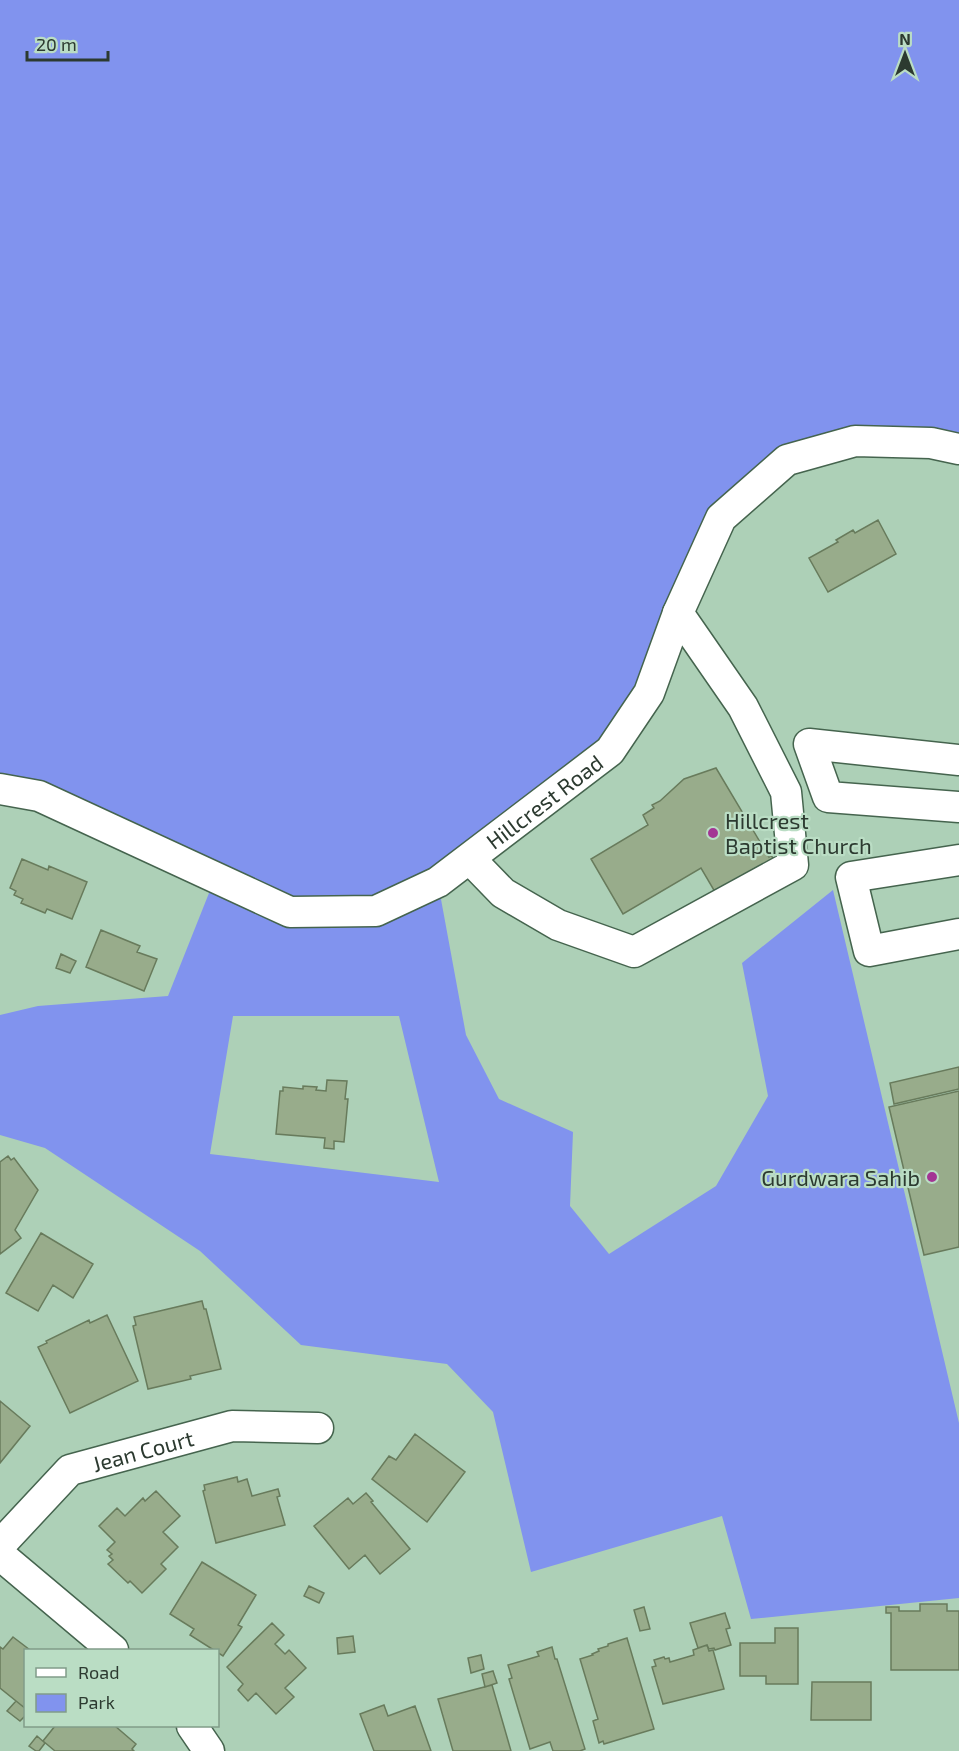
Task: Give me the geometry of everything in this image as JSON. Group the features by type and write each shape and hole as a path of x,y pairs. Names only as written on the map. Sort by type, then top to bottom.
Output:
{"street":[{"name":"Hillcrest Road","path":"0,789 39,796 290,912 376,910 438,882 610,751 650,693 678,613 721,518 787,460 855,441 930,443 959,449"},
{"path":"470,859 503,893 558,925 634,952 793,865 786,792 742,707 678,613"},
{"path":"959,760 809,744 828,798 959,807"},
{"path":"959,860 851,877 869,951 959,934"},
{"name":"Jean Court","path":"0,1545 70,1470 232,1426 318,1428"},
{"path":"0,1555 112,1649"},
{"path":"193,1727 209,1751"}],"green space":[{"path":"0,0 959,0 959,449 786,460 721,518 610,751 438,883 466,1035 499,1099 573,1132 570,1206 609,1254 716,1186 768,1096 742,963 833,890 959,1423 959,1598 751,1619 722,1516 531,1572 493,1412 447,1364 301,1345 200,1251 45,1148 0,1135 0,1015 38,1006 168,996 215,878 0,789","holes":["233,1016 399,1016 439,1182 210,1154"]}],"building":[{"path":"878,520 896,554 828,592 809,558 838,542 836,540 853,530 855,533"},
{"path":"716,768 769,857 771,855 775,862 762,870 759,866 715,892 701,868 623,914 591,859 648,825 643,815 654,808 652,805 660,801 684,779"},
{"path":"22,859 48,870 49,866 87,882 72,919 47,909 45,913 21,903 23,899 14,895 16,891 10,888"},
{"path":"101,930 140,946 137,952 157,959 144,991 86,967"},
{"path":"61,954 76,961 70,973 56,968"},
{"path":"959,1067 959,1089 894,1104 890,1083"},
{"path":"327,1080 347,1081 345,1099 348,1099 344,1142 334,1141 334,1149 324,1148 325,1138 276,1134 280,1091 283,1091 283,1087 303,1089 303,1086 317,1087 316,1090 326,1091"},
{"name":"Gurdwara Sahib","path":"959,1091 959,1247 924,1255 889,1107"},
{"path":"8,1156 11,1160 14,1158 38,1190 15,1230 21,1238 0,1254 0,1162"},
{"path":"41,1233 93,1264 73,1298 53,1285 38,1311 6,1293"},
{"path":"202,1301 221,1369 148,1389 133,1326 136,1325 134,1317"},
{"path":"107,1315 138,1381 70,1413 38,1347 89,1320 90,1323"},
{"path":"0,1401 30,1426 0,1463"},
{"path":"415,1434 465,1472 427,1522 372,1479 389,1456 396,1460"},
{"path":"237,1477 238,1482 247,1479 252,1496 278,1489 280,1496 277,1497 285,1525 216,1543 203,1491 205,1490 204,1485"},
{"path":"156,1491 180,1516 163,1532 178,1547 161,1564 166,1569 142,1593 108,1564 113,1560 109,1556 112,1554 107,1550 115,1542 99,1526 117,1508 125,1516 143,1498 145,1501"},
{"path":"366,1493 410,1549 380,1574 365,1555 349,1569 314,1526 348,1498 353,1504"},
{"path":"202,1562 256,1595 238,1625 242,1627 223,1656 219,1653 219,1649 212,1649 190,1635 194,1629 170,1614"},
{"path":"309,1586 324,1593 319,1603 304,1596"},
{"path":"920,1604 947,1604 947,1611 959,1611 959,1670 891,1670 891,1613 886,1613 886,1607 899,1607 899,1611 920,1611"},
{"path":"644,1607 650,1629 640,1631 634,1610"},
{"path":"725,1613 730,1628 726,1629 731,1645 715,1650 714,1648 709,1649 707,1645 698,1648 690,1623"},
{"path":"272,1623 284,1635 275,1644 285,1654 289,1650 306,1668 285,1688 294,1697 276,1714 256,1693 248,1701 238,1690 243,1684 227,1667"},
{"path":"775,1628 798,1628 798,1684 766,1684 766,1676 740,1676 740,1643 775,1643"},
{"path":"353,1636 355,1652 338,1654 337,1638"},
{"path":"13,1637 29,1649 24,1649 24,1707 0,1688 0,1647 3,1649"},
{"path":"627,1638 654,1729 604,1744 603,1741 599,1743 593,1721 598,1719 580,1659 593,1655 599,1651 598,1649 608,1644"},
{"path":"707,1645 709,1651 713,1650 724,1689 663,1704 652,1667 656,1666 654,1660 664,1657 669,1658 670,1662 694,1655 693,1650"},
{"path":"552,1647 585,1749 580,1751 553,1751 550,1742 530,1749 509,1679 512,1678 508,1665 539,1656 537,1652"},
{"path":"481,1655 484,1669 471,1673 468,1658"},
{"path":"493,1671 497,1683 485,1687 482,1674"},
{"path":"812,1682 871,1682 871,1720 811,1720"},
{"path":"492,1685 511,1751 453,1751 438,1699"},
{"path":"16,1701 24,1707 24,1717 20,1721 7,1711"},
{"path":"384,1705 388,1716 415,1706 431,1751 374,1751 360,1714"},
{"path":"54,1727 116,1727 136,1744 132,1749 134,1751 55,1751 43,1741"},
{"path":"37,1736 45,1743 39,1751 29,1746"}],"place":[{"name":"Hillcrest Baptist Church","path":"713,833"},
{"name":"Gurdwara Sahib","path":"932,1177"}]}
